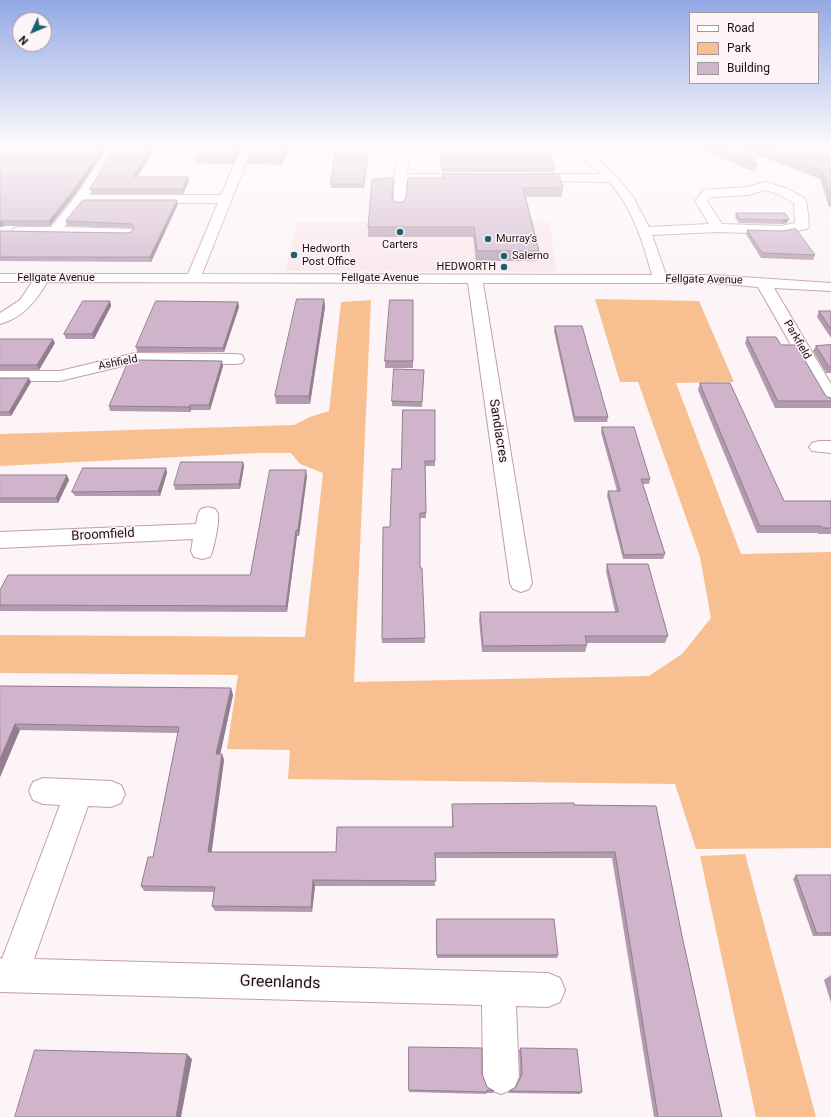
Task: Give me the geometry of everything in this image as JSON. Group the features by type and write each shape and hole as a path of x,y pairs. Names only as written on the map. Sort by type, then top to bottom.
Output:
{"street":[{"path":"54,232 80,199"},
{"path":"193,279 226,199"},
{"path":"399,199 399,207"},
{"path":"628,199 652,251 660,279"},
{"path":"703,199 701,202 718,228"},
{"path":"644,232 718,228 781,230 802,226 800,201 797,199"},
{"path":"4,231 127,232"},
{"name":"Fellgate Avenue","path":"0,278 712,279 831,287"},
{"path":"0,319 19,310 31,298 42,278"},
{"name":"Sandiacres","path":"475,278 521,583"},
{"name":"Parkfield","path":"763,282 831,399"},
{"name":"Ashfield","path":"0,376 60,376 135,358 237,357"},
{"name":"Broomfield","path":"0,540 205,532"},
{"path":"43,791 111,794"},
{"name":"Greenlands","path":"79,792 6,975 548,990"},
{"path":"498,989 501,1076"}],"shaded area":[{"path":"550,221 556,272 285,271 297,222"}],"green space":[{"path":"595,299 699,301 734,382 676,383 741,554 831,552 831,848 696,849 675,784 288,779 290,750 227,749 238,675 0,673 0,635 305,637 323,473 300,464 291,453 257,453 0,466 0,434 294,425 310,417 329,411 341,302 371,300 354,682 649,676 682,654 711,618 700,557 638,382 620,382"},
{"path":"745,854 816,1117 756,1117 700,856"}],"building":[{"path":"0,199 66,199 49,221 0,222"},
{"path":"370,199 393,199 395,202 403,202 405,199 526,199 539,251 477,251 474,227 368,227"},
{"path":"83,200 177,200 150,257 0,257 0,231 126,233 131,232 134,228 132,224 66,221"},
{"path":"736,213 785,213 789,219 740,219"},
{"path":"796,229 815,255 762,253 747,230 782,231"},
{"path":"297,299 324,299 309,396 275,396"},
{"path":"390,300 413,300 413,361 385,361"},
{"path":"83,301 110,301 92,334 64,334"},
{"path":"156,301 238,302 223,348 136,347"},
{"path":"819,311 831,311 831,329"},
{"path":"555,326 582,326 608,417 575,417"},
{"path":"747,337 776,337 781,345 796,345 824,393 827,397 831,398 831,401 778,401"},
{"path":"0,339 53,339 37,365 0,365"},
{"path":"831,345 831,367 829,367 816,346"},
{"path":"134,360 222,361 209,405 190,405 189,407 109,406 128,362"},
{"path":"394,369 424,370 422,402 392,401"},
{"path":"0,378 29,378 9,412 0,412"},
{"path":"700,383 730,383 784,501 831,501 831,528 822,528 821,526 760,526"},
{"path":"403,410 435,410 435,461 425,461 426,513 420,513 420,568 422,568 425,638 382,639 383,527 390,527 392,469 401,469"},
{"path":"602,427 634,427 650,479 641,479 665,554 624,555 608,491 620,491"},
{"path":"181,462 243,462 239,484 174,485"},
{"path":"83,468 166,468 158,491 72,492"},
{"path":"270,470 306,470 286,606 0,605 0,590 8,575 250,575"},
{"path":"0,475 67,475 56,498 0,498"},
{"path":"607,564 648,564 668,636 585,636 587,645 483,646 480,612 618,612"},
{"path":"0,686 231,688 216,754 222,754 208,852 336,852 337,827 453,827 452,804 574,803 574,805 656,806 682,936 722,1117 658,1117 615,852 435,853 436,881 313,880 311,907 212,906 215,887 141,886 148,857 153,857 179,727 15,724 0,759"},
{"path":"796,875 831,875 831,933 817,933"},
{"path":"437,919 554,919 558,955 437,955"},
{"path":"409,1047 482,1048 482,1074 487,1087 494,1091 409,1090"},
{"path":"521,1048 577,1049 582,1092 509,1091 516,1087 522,1074"},
{"path":"35,1050 187,1054 176,1117 15,1117"}],"place":[{"name":"Carters","path":"400,232"},
{"name":"Murray's","path":"488,239"},
{"name":"Hedworth Post Office","path":"294,255"},
{"name":"Salerno","path":"504,256"},
{"name":"HEDWORTH","path":"504,267"}]}
